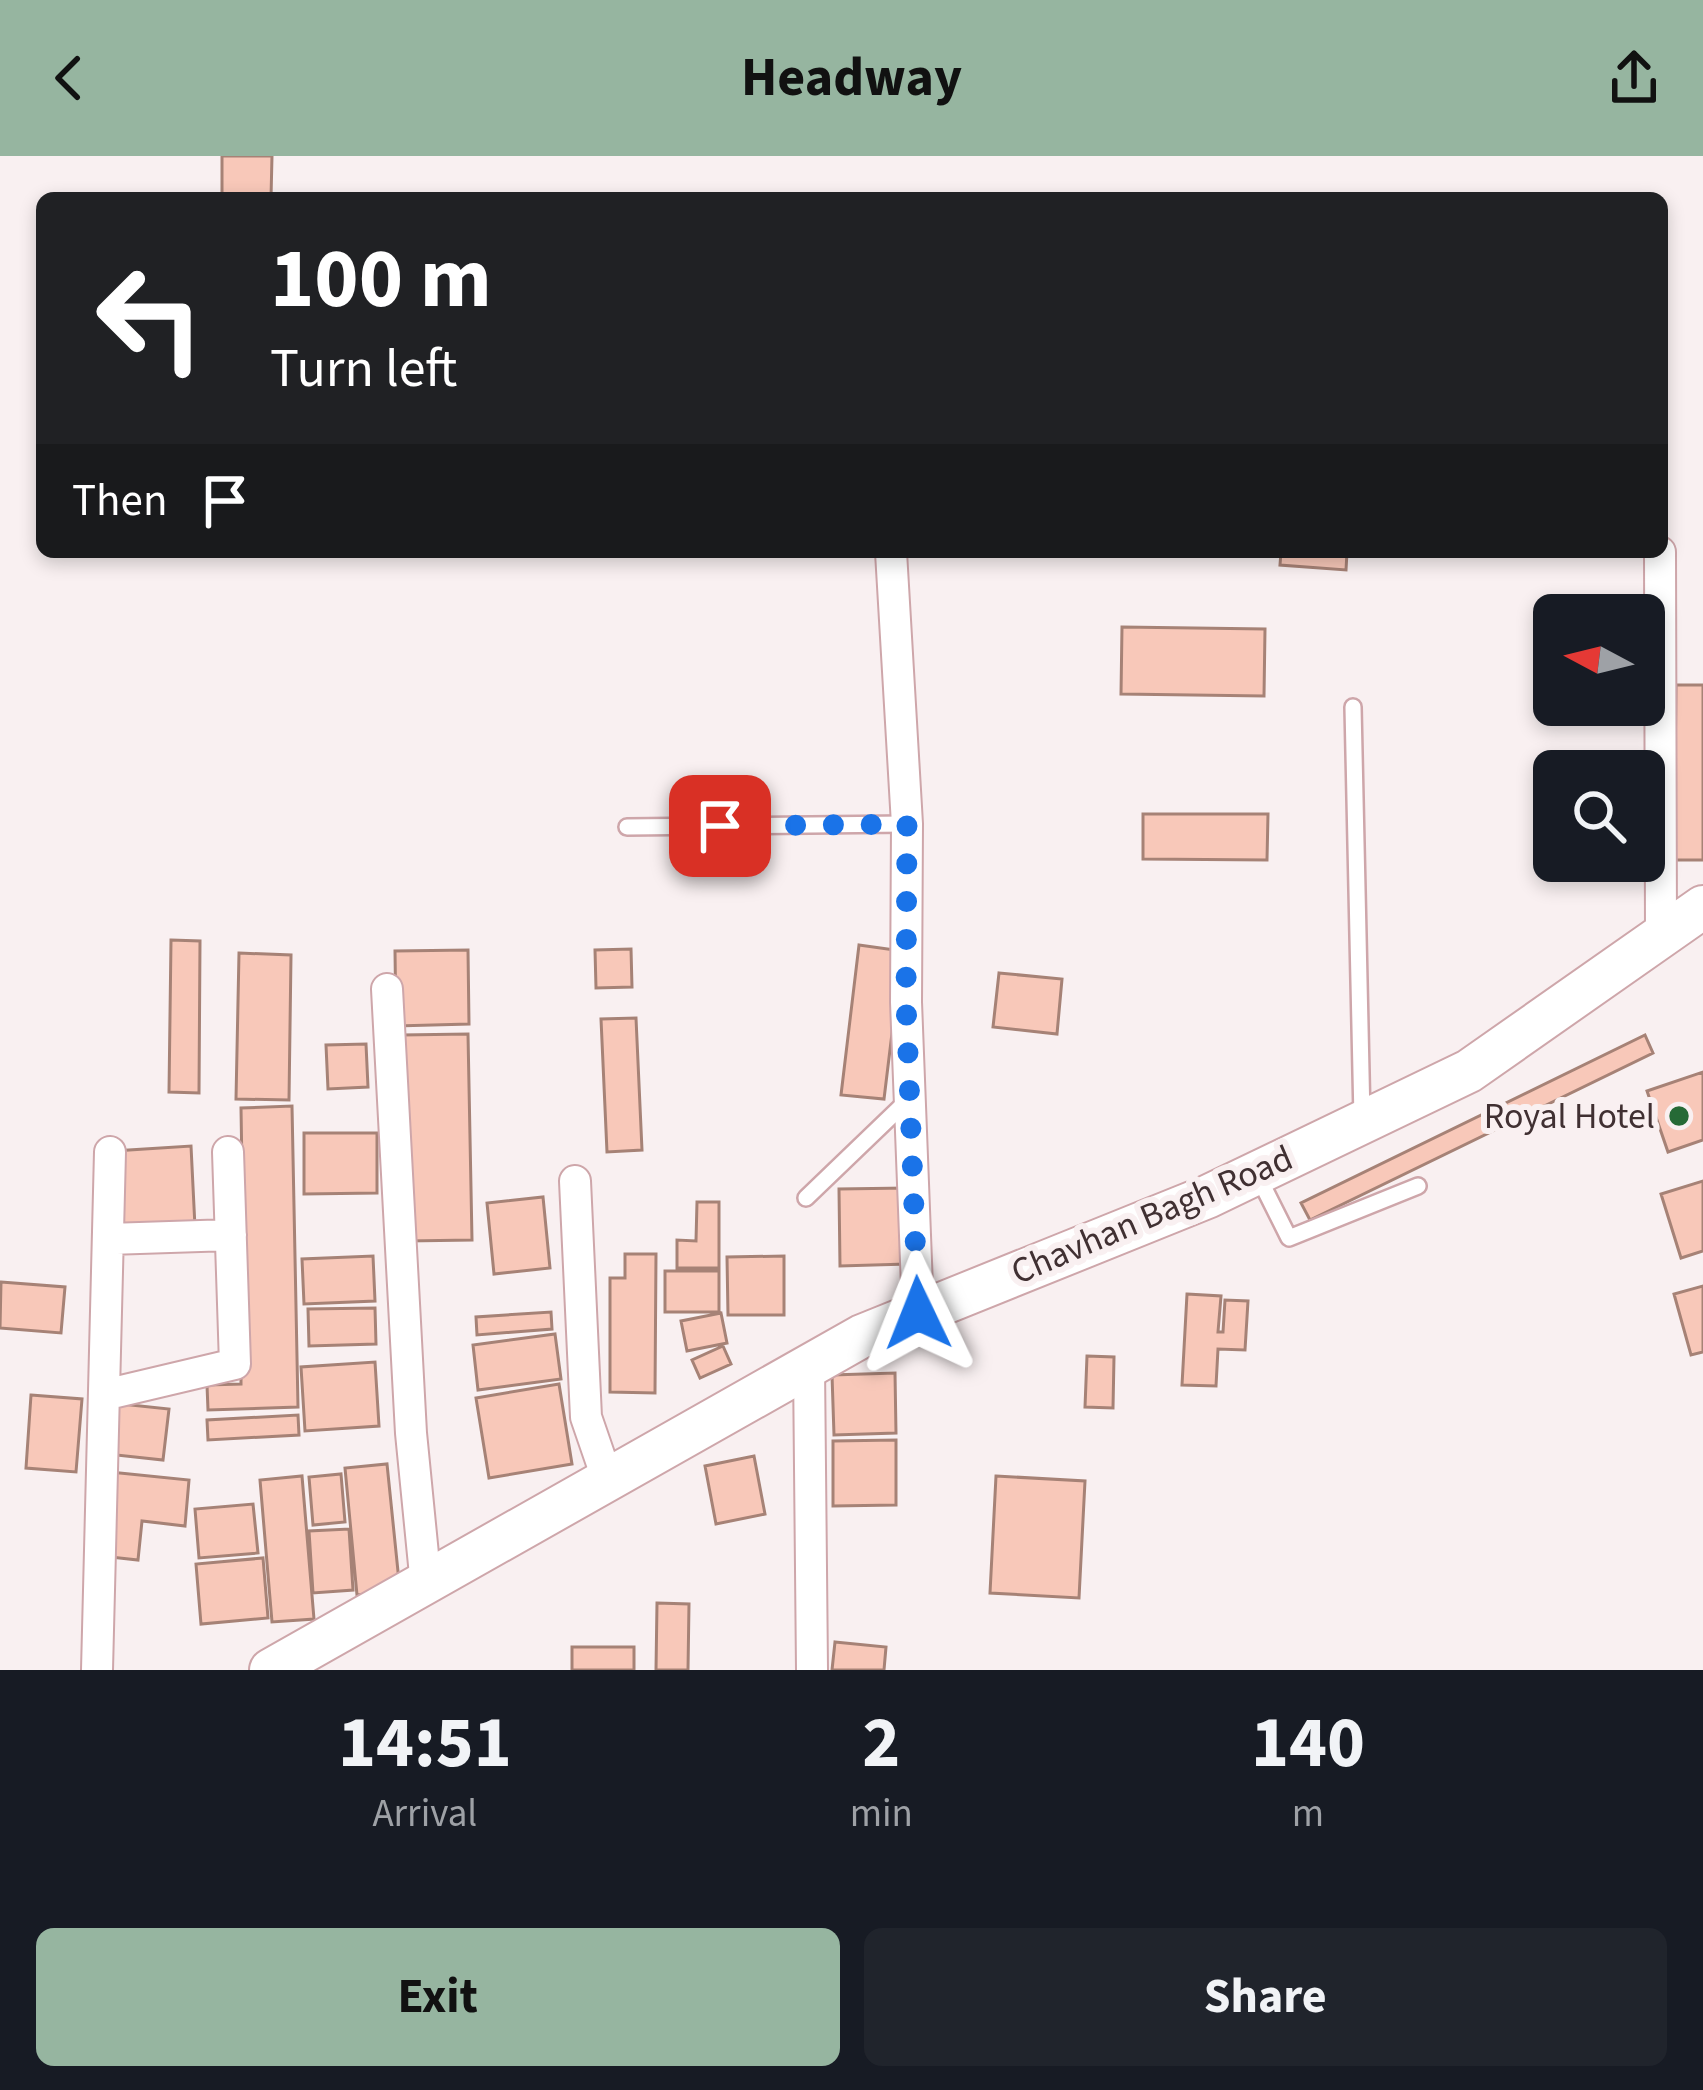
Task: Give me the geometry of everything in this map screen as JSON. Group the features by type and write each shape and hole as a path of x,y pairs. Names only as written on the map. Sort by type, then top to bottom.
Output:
{"street":[{"path":"891,558 907,824 918,1313"},
{"path":"1660,558 1661,934"},
{"name":"Chavhan Bagh Road","path":"271,1670 809,1366 918,1313 1256,1173 1469,1072 1703,907"},
{"path":"387,989 411,1433 426,1585"},
{"path":"98,1670 110,1152"},
{"path":"104,1395 235,1364 228,1152"},
{"path":"575,1180 586,1417 608,1481"},
{"path":"109,1239 231,1235"},
{"path":"809,1366 812,1670"}],"lane":[{"path":"1353,707 1362,1123"},
{"path":"627,827 907,824"},
{"path":"806,1198 910,1098"},
{"path":"1256,1173 1288,1238 1418,1186"}],"building":[{"path":"222,156 272,156 271,192 222,192"},
{"path":"1281,558 1347,558 1346,570 1280,565"},
{"path":"1122,627 1265,629 1264,696 1121,694"},
{"path":"1676,685 1703,685 1703,860 1674,860"},
{"path":"1143,814 1268,814 1267,860 1143,859"},
{"path":"171,940 200,941 199,1093 169,1092"},
{"path":"859,945 902,951 884,1099 841,1095"},
{"path":"631,949 632,987 596,988 595,950"},
{"path":"468,950 469,1024 396,1026 395,951"},
{"path":"239,953 291,955 289,1100 236,1099"},
{"path":"999,973 1062,979 1057,1034 993,1027"},
{"path":"636,1018 642,1150 607,1152 601,1019"},
{"path":"468,1034 472,1240 407,1241 402,1035"},
{"path":"1645,1035 1653,1053 1310,1220 1301,1203"},
{"path":"366,1044 368,1087 328,1089 326,1045"},
{"name":"Royal Hotel","path":"1703,1072 1703,1140 1668,1152 1647,1091"},
{"path":"292,1106 298,1407 208,1410 207,1385 241,1384 241,1357 245,1356 241,1108"},
{"path":"304,1133 377,1133 377,1193 304,1194"},
{"path":"191,1146 195,1227 119,1231 114,1151"},
{"path":"1703,1181 1703,1251 1681,1258 1661,1194"},
{"path":"906,1188 907,1264 840,1266 839,1189"},
{"path":"543,1197 550,1268 494,1274 487,1203"},
{"path":"697,1202 719,1202 719,1268 677,1268 677,1240 696,1241"},
{"path":"625,1254 656,1254 655,1393 610,1392 610,1278 625,1278"},
{"path":"373,1256 375,1301 304,1304 302,1259"},
{"path":"784,1256 784,1315 728,1315 727,1257"},
{"path":"665,1271 719,1271 719,1312 665,1312"},
{"path":"1,1282 65,1287 61,1333 0,1328"},
{"path":"1703,1286 1703,1352 1691,1355 1674,1294"},
{"path":"1187,1294 1221,1296 1218,1332 1223,1332 1225,1300 1248,1301 1245,1350 1218,1349 1216,1386 1182,1385"},
{"path":"375,1308 376,1344 309,1346 308,1309"},
{"path":"551,1312 552,1329 477,1335 476,1317"},
{"path":"721,1313 727,1343 687,1351 681,1321"},
{"path":"555,1334 561,1379 478,1390 473,1345"},
{"path":"723,1346 731,1364 700,1378 692,1360"},
{"path":"1087,1356 1114,1357 1113,1408 1085,1407"},
{"path":"375,1362 379,1426 305,1431 301,1367"},
{"path":"895,1373 896,1433 834,1435 832,1375"},
{"path":"559,1384 572,1464 489,1478 476,1398"},
{"path":"31,1395 82,1399 76,1472 26,1468"},
{"path":"112,1403 169,1409 163,1460 107,1454"},
{"path":"298,1415 299,1435 208,1440 207,1420"},
{"path":"896,1440 896,1505 833,1506 833,1441"},
{"path":"754,1456 765,1514 716,1524 705,1466"},
{"path":"387,1464 400,1591 357,1595 345,1468"},
{"path":"110,1472 189,1480 185,1526 142,1521 138,1560 101,1556"},
{"path":"341,1474 345,1522 313,1525 309,1477"},
{"path":"302,1476 314,1619 272,1622 260,1480"},
{"path":"996,1476 1085,1481 1079,1598 990,1593"},
{"path":"253,1504 258,1553 199,1558 195,1509"},
{"path":"349,1529 353,1590 313,1593 309,1531"},
{"path":"263,1558 268,1618 201,1624 196,1564"},
{"path":"657,1603 689,1604 688,1670 656,1670"},
{"path":"835,1642 886,1647 884,1670 832,1670"},
{"path":"572,1647 634,1647 634,1670 572,1670"}],"place":[{"name":"Royal Hotel","path":"1679,1116"}],"route":[{"path":"720,826 907,824 906,1002 918,1313"}]}
